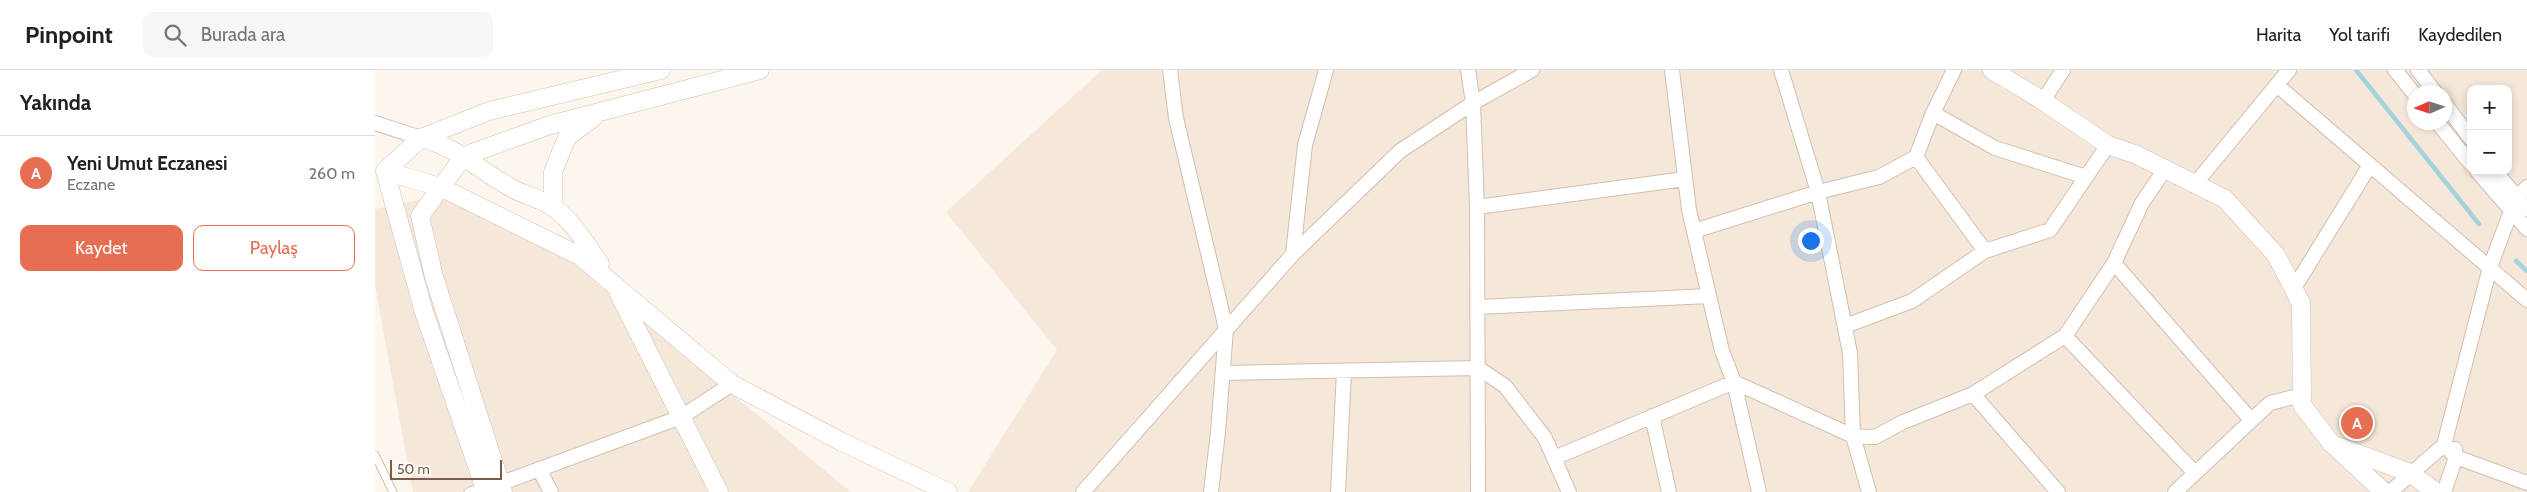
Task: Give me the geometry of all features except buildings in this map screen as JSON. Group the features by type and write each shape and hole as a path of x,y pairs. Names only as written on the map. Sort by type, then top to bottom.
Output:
{"street":[{"path":"380,168 421,138 489,111 661,70"},
{"path":"503,487 434,277 420,216 464,156 550,125 760,70"},
{"path":"1170,70 1176,118 1226,329 1211,492"},
{"path":"1293,254 1305,145 1326,70"},
{"path":"1468,70 1473,103 1477,207 1478,492"},
{"path":"1083,492 1293,254 1400,151 1473,103 1532,70"},
{"path":"1672,70 1685,179 1694,231 1722,351 1734,382 1759,492"},
{"path":"1781,70 1818,192 1851,352 1853,436 1869,492"},
{"path":"1694,231 1818,192 1879,177 1916,158 1933,113 1954,70"},
{"path":"1992,70 2043,100 2107,145 2137,155 2225,199 2276,255 2301,303 2302,405 2331,444 2384,492"},
{"path":"2043,100 2063,70"},
{"path":"2195,184 2278,86 2289,70"},
{"path":"2395,70 2407,85"},
{"path":"2418,70 2430,85"},
{"path":"2278,86 2527,300"},
{"path":"553,207 553,172 567,137 602,112"},
{"path":"1933,113 1995,148 2086,177"},
{"path":"2452,113 2467,134"},
{"path":"375,123 439,143 464,156 508,186 553,207 571,224 615,286 719,492"},
{"path":"2443,130 2467,159"},
{"path":"1845,326 1912,301 1985,251 2050,230 2107,145"},
{"path":"1916,158 1985,251"},
{"path":"2294,288 2370,165"},
{"path":"380,168 440,187 580,256 732,384 842,442 948,492"},
{"path":"380,168 424,312 485,488 503,487 539,469 681,417 732,384"},
{"path":"1554,458 1734,382 1853,436 1875,437 1903,422 1973,394 2065,336 2114,263 2142,203 2165,169"},
{"path":"2481,175 2513,205 2527,208"},
{"path":"2497,175 2527,229"},
{"path":"1477,207 1685,179"},
{"path":"2390,492 2445,445 2452,408 2490,267 2513,205 2527,186"},
{"path":"2114,263 2251,420"},
{"path":"1478,307 1709,296"},
{"path":"2065,336 2194,472"},
{"path":"1223,373 1478,368 1505,386 1545,438 1569,492"},
{"path":"1338,492 1344,371"},
{"path":"1973,394 2059,492"},
{"path":"2175,492 2194,472 2270,403 2302,395"},
{"path":"2444,492 2456,457 2452,408"},
{"path":"1652,416 1669,492"},
{"path":"2331,444 2410,473 2436,492"},
{"path":"2445,445 2456,457 2527,483"},
{"path":"539,469 551,492"}],"lane":[{"path":"375,455 393,492"},
{"path":"468,492 485,488"}],"shaded area":[{"path":"1102,70 2527,70 2527,492 968,492 1057,350 946,212"},
{"path":"447,194 575,264 851,492 413,492 375,286 375,209"}],"waterway":[{"path":"2356,70 2479,224"},
{"path":"2516,261 2527,271"}],"place":[{"name":"Yeni Umut Eczanesi","path":"2357,423"}]}
